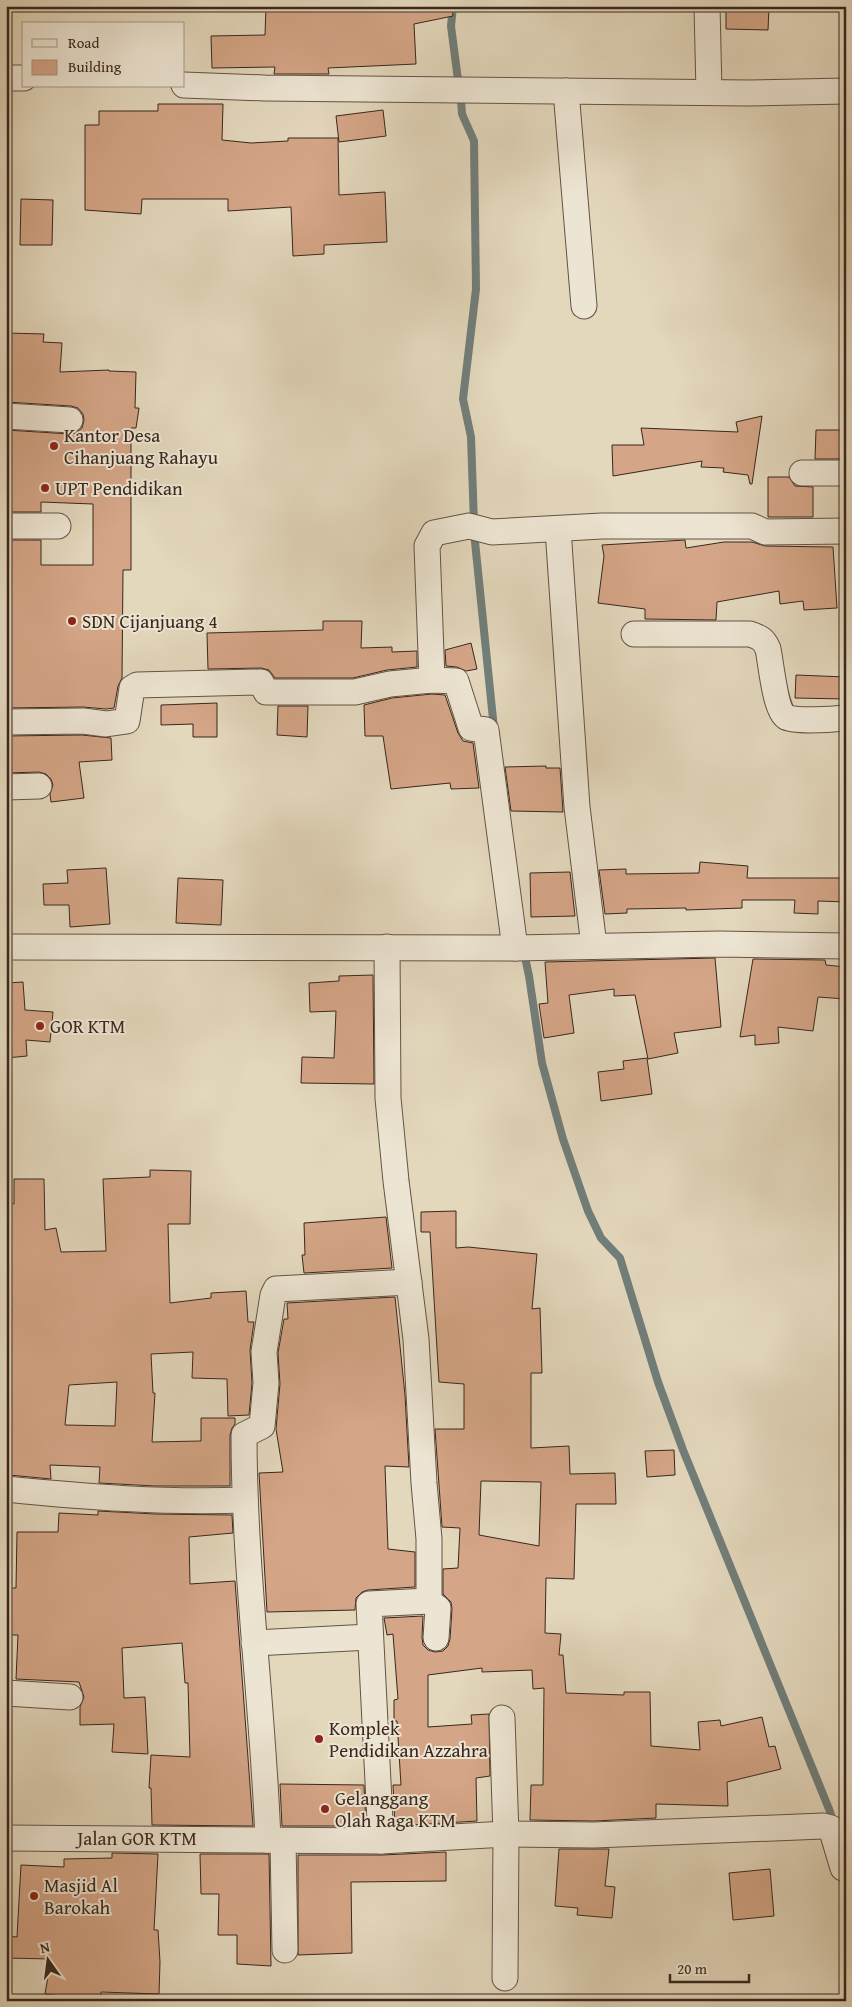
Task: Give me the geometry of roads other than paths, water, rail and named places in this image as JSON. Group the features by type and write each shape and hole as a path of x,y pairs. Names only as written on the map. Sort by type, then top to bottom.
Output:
{"street":[{"path":"708,6 709,92"},
{"path":"6,78 22,78"},
{"path":"185,84 265,88 709,92 846,91"},
{"path":"566,91 584,306"},
{"path":"6,416 70,420"},
{"path":"802,472 846,473"},
{"path":"6,526 58,526"},
{"path":"432,680 427,546 434,533 469,526 492,532 602,526 752,526 765,532 846,531"},
{"path":"558,529 577,807 594,946"},
{"path":"634,634 750,634 760,637 766,642 777,698 781,710 786,717 794,719 846,718"},
{"path":"6,722 83,721 106,724 127,720 132,688 137,684 261,682 266,692 355,692 390,684 432,680 456,681 471,728 486,730 515,948"},
{"path":"6,787 39,786"},
{"path":"6,947 515,948 719,944 846,946"},
{"path":"387,947 388,1098 396,1182 416,1339 429,1548 430,1601"},
{"path":"285,1950 275,1840 265,1778 254,1643 245,1500 244,1435 262,1426 266,1383 264,1352 276,1289 409,1282"},
{"path":"6,1489 95,1498 191,1502 245,1500"},
{"path":"381,1841 369,1604 430,1601 438,1608 436,1638"},
{"path":"254,1643 370,1637"},
{"path":"6,1693 70,1697"},
{"path":"502,1718 506,1834 505,1978"},
{"name":"Jalan GOR KTM","path":"6,1838 381,1841 506,1834 594,1835 823,1826 831,1828 843,1868"}],"waterway":[{"path":"453,6 451,26 458,80"},
{"path":"461,100 462,114 474,141 476,289 463,399 471,437 474,523"},
{"path":"474,532 494,729"},
{"path":"525,957 542,1063 563,1139 588,1211 601,1238 620,1258 658,1382 683,1450 834,1824"}],"place":[{"name":"Kantor Desa Cihanjuang Rahayu","path":"54,446"},
{"name":"UPT Pendidikan","path":"45,488"},
{"name":"SDN Cijanjuang 4","path":"72,621"},
{"name":"GOR KTM","path":"40,1026"},
{"name":"Komplek Pendidikan Azzahra","path":"319,1739"},
{"name":"Gelanggang Olah Raga KTM","path":"325,1809"},
{"name":"Masjid Al Barokah","path":"34,1896"}]}
